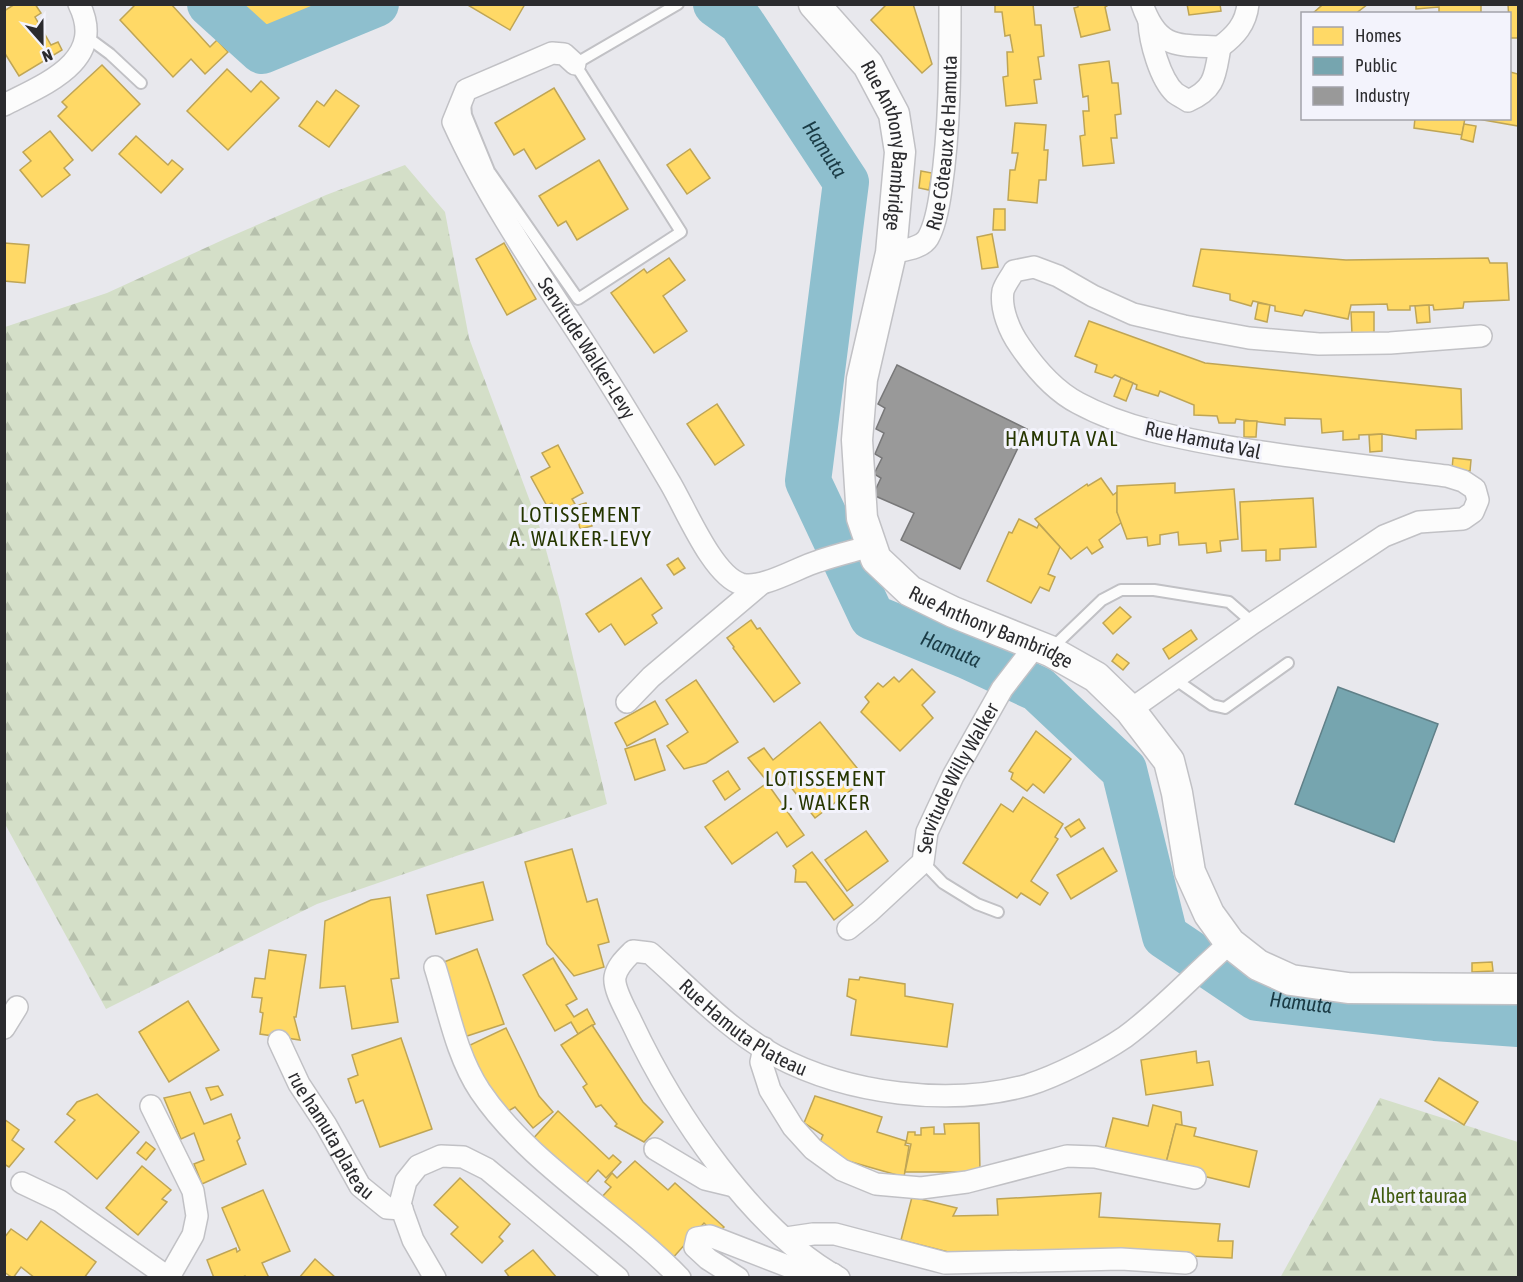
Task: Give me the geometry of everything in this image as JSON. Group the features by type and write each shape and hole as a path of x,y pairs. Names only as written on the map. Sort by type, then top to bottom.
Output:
{"main road":[{"name":"Rue Anthony Bambridge","path":"814,4 868,65 894,114 900,152 891,253 862,380 857,440 863,549 910,591 1037,652 1096,677 1130,710 1169,761 1190,872 1224,948 1291,980 1348,988 1518,989"}],"street":[{"path":"4,105 64,71 80,55 87,38 79,4"},
{"name":"Rue Côteaux de Hamuta","path":"891,253 914,248 927,239 938,209 945,166 950,4"},
{"path":"1146,13 1150,40 1166,79 1176,94 1188,100 1201,95 1211,86 1216,73 1220,47 1239,31 1247,15 1248,4"},
{"path":"1146,13 1164,39 1177,45 1220,47"},
{"path":"464,95 465,90 552,52 564,54 575,64"},
{"name":"Servitude Walker-Levy","path":"464,95 453,122 470,161 533,265 670,483 709,553 726,575 742,584 761,584"},
{"name":"Rue Hamuta Val","path":"1130,710 1253,623 1384,536 1419,522 1463,519 1473,512 1478,500 1475,489 1463,481 1447,476 1277,455 1187,439 1126,423 1077,403 1030,361 1016,340 1004,313 1003,290 1014,271 1034,267 1058,276 1093,296 1133,314 1249,338 1319,344 1390,343 1481,336"},
{"path":"627,702 651,677 761,584 817,561 863,549"},
{"name":"Servitude Willy Walker","path":"848,929 922,862 927,832 968,748 1002,689 1037,652"},
{"name":"Rue Hamuta Plateau","path":"836,1276 804,1255 734,1186 670,1094 640,1041 620,998 615,977 622,963 633,951 650,953 731,1026 775,1055 816,1074 869,1088 922,1095 975,1094 1028,1084 1080,1063 1124,1038 1163,1007 1224,948"},
{"path":"435,967 461,1053 480,1091 514,1132 545,1161 680,1278"},
{"path":"4,1028 16,1007"},
{"name":"rue hamuta plateau","path":"279,1041 299,1084 326,1125 360,1186 387,1208 402,1209"},
{"path":"764,1048 761,1062 770,1090 793,1127 813,1149 842,1170 876,1184 921,1188 967,1182 1067,1156 1095,1157 1195,1178"},
{"path":"22,1183 60,1201 169,1277 193,1235 197,1216 194,1191 152,1106"},
{"path":"655,1149 705,1179 734,1186"},
{"name":"Rue Hamuta Plateau","path":"435,1278 413,1240 400,1204 406,1181 418,1166 441,1156 463,1157 487,1168 618,1278"},
{"path":"786,1238 835,1234 945,1263 1121,1259 1186,1263"},
{"path":"738,1278 708,1259 695,1247 697,1238 710,1236 808,1274 836,1276"}],"lane":[{"path":"464,95 466,115 489,171 578,299 681,232 575,64 677,5"},
{"path":"87,38 110,54 141,83"},
{"path":"1037,652 1102,600 1121,590 1154,590 1229,602 1253,623"},
{"path":"1173,678 1212,705 1225,708 1288,663"},
{"path":"922,862 943,884 978,904 998,912"}],"green space":[{"path":"405,165 445,212 469,338 540,528 560,601 607,804 317,904 106,1009 5,824 5,327 107,293 326,195"},
{"name":"Albert tauraa","path":"1380,1098 1518,1142 1518,1277 1280,1278"}],"building: Homes":[{"path":"15,4 35,4 41,13 35,17 51,45 58,42 62,50 19,76 4,52 4,11"},
{"path":"136,4 171,4 210,47 217,40 228,52 205,74 191,59 173,77 120,20"},
{"path":"228,4 328,4 292,35 278,23 268,32 256,19 248,26"},
{"path":"466,4 525,4 510,30"},
{"path":"887,4 913,4 932,64 922,73 871,20"},
{"path":"995,4 1033,4 1035,25 1041,25 1044,56 1038,57 1041,79 1034,80 1037,103 1006,106 1003,77 1008,76 1007,52 1013,52 1010,35 1005,36 1002,12 995,12"},
{"path":"1078,4 1110,4 1105,7 1110,30 1081,37 1074,8 1078,7"},
{"path":"1187,4 1220,4 1221,11 1189,15"},
{"path":"1320,4 1368,4 1358,12 1314,12 1321,6"},
{"path":"1416,4 1481,4 1481,12 1439,12 1439,7 1416,9"},
{"path":"1508,4 1518,4 1518,38 1511,38 1511,12 1508,12"},
{"path":"1109,61 1112,83 1118,83 1121,114 1115,115 1117,138 1111,138 1114,163 1083,166 1080,136 1085,135 1083,111 1089,111 1088,96 1083,97 1079,65"},
{"path":"102,65 140,104 92,151 58,116 67,107 62,102"},
{"path":"227,69 251,92 261,81 279,98 228,150 187,111"},
{"path":"1511,72 1518,74 1518,126 1484,120 1511,120"},
{"path":"554,88 585,139 536,169 524,149 514,155 495,123"},
{"path":"336,90 359,106 329,147 299,126 317,101 324,106"},
{"path":"1415,120 1465,120 1462,135 1414,128"},
{"path":"1015,123 1046,125 1044,150 1048,150 1046,180 1039,180 1037,203 1008,200 1010,170 1015,170 1018,153 1012,153"},
{"path":"1464,124 1476,126 1473,142 1461,139"},
{"path":"50,131 73,160 64,168 70,175 42,197 20,170 31,161 23,152"},
{"path":"136,136 168,165 172,160 183,169 161,193 119,154"},
{"path":"690,149 710,178 687,194 667,165"},
{"path":"599,160 628,209 577,240 566,221 558,226 539,196"},
{"path":"921,171 932,173 929,190 919,188"},
{"path":"994,209 1005,209 1005,230 993,230"},
{"path":"992,234 998,267 982,269 977,237"},
{"path":"4,243 29,245 25,283 4,281"},
{"path":"504,243 536,299 507,315 476,259"},
{"path":"1201,249 1346,260 1488,258 1490,263 1507,263 1509,300 1464,302 1463,308 1434,310 1433,305 1410,306 1410,310 1388,310 1387,304 1351,305 1348,319 1305,310 1302,316 1275,311 1275,306 1253,301 1251,306 1230,300 1230,294 1193,286"},
{"path":"669,258 685,280 663,296 687,331 654,353 611,293 644,269 647,273"},
{"path":"1258,303 1270,305 1267,322 1255,319"},
{"path":"1429,305 1430,322 1417,323 1415,306"},
{"path":"1351,312 1374,312 1374,333 1352,334"},
{"path":"1089,321 1205,363 1461,389 1462,429 1416,430 1416,439 1382,434 1359,435 1359,439 1343,440 1343,431 1322,433 1321,419 1285,418 1285,425 1236,419 1235,423 1219,423 1217,416 1194,415 1194,405 1160,391 1158,396 1136,389 1137,385 1115,375 1112,378 1095,372 1097,365 1075,356"},
{"path":"1121,378 1133,383 1126,401 1114,396"},
{"path":"717,404 744,445 715,465 687,424"},
{"path":"1244,421 1257,421 1256,437 1244,437"},
{"path":"1382,434 1382,451 1370,452 1369,435"},
{"path":"558,445 583,493 572,499 575,504 557,513 552,503 547,506 531,477 550,467 542,453"},
{"path":"1453,458 1471,460 1470,471 1452,469"},
{"path":"1101,478 1113,495 1117,492 1117,512 1122,522 1099,540 1103,547 1092,554 1087,547 1071,559 1035,519 1087,484 1088,486"},
{"path":"1175,483 1175,493 1234,489 1238,539 1220,541 1221,551 1207,553 1206,543 1179,545 1178,532 1160,535 1160,544 1148,546 1147,537 1127,539 1117,512 1117,486"},
{"path":"1313,498 1316,547 1280,549 1280,560 1266,561 1266,550 1242,551 1240,502"},
{"path":"586,503 592,526 580,529 575,506"},
{"path":"1019,519 1037,528 1039,524 1060,547 1048,574 1055,577 1049,591 1040,587 1031,603 987,581 1009,532 1012,533"},
{"path":"678,558 685,568 674,575 667,565"},
{"path":"641,578 662,608 652,615 657,623 625,645 611,624 599,632 586,614"},
{"path":"1120,607 1131,617 1113,634 1103,623"},
{"path":"751,620 757,629 760,628 800,683 774,702 727,638"},
{"path":"1191,630 1197,639 1169,659 1163,649"},
{"path":"1117,654 1129,663 1123,670 1112,661"},
{"path":"912,669 935,692 922,705 933,718 900,751 861,712 869,702 865,697 878,683 883,687 894,677 899,682"},
{"path":"696,680 738,742 706,763 684,769 667,746 688,732 666,700"},
{"path":"655,701 668,724 627,746 615,723"},
{"path":"820,722 857,768 847,777 855,787 815,818 783,777 771,786 748,758 764,748 773,760"},
{"path":"1036,731 1071,759 1044,793 1033,784 1027,791 1011,779 1013,773 1009,771"},
{"path":"655,739 665,770 635,780 625,749"},
{"path":"728,771 740,789 725,800 713,781"},
{"path":"767,783 804,835 787,847 777,832 732,864 705,827"},
{"path":"1023,797 1063,824 1055,837 1058,839 1031,881 1048,893 1040,905 1021,893 1017,898 963,863 1001,804 1013,812"},
{"path":"1079,819 1085,828 1071,837 1065,828"},
{"path":"866,831 888,861 847,891 825,860"},
{"path":"1103,848 1117,871 1071,899 1057,875"},
{"path":"572,849 587,902 597,899 609,942 598,945 604,967 574,976 547,944 525,862"},
{"path":"812,852 853,905 834,920 806,882 795,882 796,870 793,866"},
{"path":"483,882 493,920 436,934 427,895"},
{"path":"390,897 399,978 391,979 398,1022 352,1029 345,986 320,988 325,921 371,900"},
{"path":"477,949 504,1024 464,1037 439,964"},
{"path":"269,950 306,955 296,1017 294,1017 300,1040 260,1034 263,1013 260,1012 262,998 252,997 255,978 265,979"},
{"path":"553,958 577,999 566,1005 574,1017 587,1009 595,1024 578,1034 571,1022 555,1031 523,975"},
{"path":"1492,962 1493,971 1472,972 1472,963"},
{"path":"860,977 905,984 905,996 953,1004 947,1047 851,1035 856,1000 847,996 849,979 859,980"},
{"path":"188,1001 219,1050 169,1082 139,1032"},
{"path":"592,1025 643,1102 663,1122 644,1142 615,1126 617,1124 601,1105 596,1107 583,1087 587,1084 561,1045"},
{"path":"506,1028 539,1096 553,1112 533,1128 515,1107 503,1114 468,1046"},
{"path":"401,1038 432,1129 380,1147 363,1100 356,1103 348,1079 358,1075 352,1055"},
{"path":"1196,1051 1197,1063 1209,1061 1213,1085 1146,1095 1141,1060"},
{"path":"1439,1078 1478,1102 1464,1125 1425,1101"},
{"path":"218,1086 223,1095 211,1100 206,1088"},
{"path":"190,1092 204,1124 231,1114 240,1138 237,1141 246,1164 202,1184 194,1164 204,1160 194,1133 181,1139 164,1098"},
{"path":"97,1094 139,1132 97,1179 55,1142 75,1120 67,1114 77,1102"},
{"path":"815,1096 882,1117 877,1132 906,1141 905,1145 909,1146 904,1177 841,1159 820,1142 823,1135 804,1123"},
{"path":"1153,1105 1181,1112 1182,1125 1176,1124 1165,1167 1104,1153 1113,1118 1148,1126"},
{"path":"558,1111 609,1159 613,1155 621,1162 606,1178 598,1170 582,1188 531,1141"},
{"path":"4,1119 19,1130 12,1140 24,1149 9,1167 4,1164"},
{"path":"979,1123 980,1172 905,1172 911,1144 906,1143 908,1132 921,1135 921,1128 934,1127 934,1134 945,1134 944,1124"},
{"path":"1176,1124 1196,1128 1194,1136 1257,1151 1249,1187 1165,1167"},
{"path":"146,1142 155,1149 146,1160 137,1153"},
{"path":"635,1161 668,1190 675,1183 724,1227 716,1235 704,1223 671,1260 601,1198 611,1187 605,1182 612,1173 617,1178"},
{"path":"142,1166 171,1190 162,1199 167,1202 138,1235 106,1208"},
{"path":"460,1178 510,1224 499,1237 503,1241 482,1263 451,1234 458,1227 434,1205"},
{"path":"263,1190 290,1251 262,1263 269,1278 246,1278 245,1276 214,1278 207,1260 236,1248 237,1252 240,1250 222,1208"},
{"path":"1101,1193 1099,1217 1220,1224 1218,1241 1233,1241 1232,1258 1064,1250 960,1255 901,1240 912,1197 957,1208 953,1216 998,1215 997,1199"},
{"path":"41,1221 96,1262 84,1278 35,1278 21,1267 13,1278 4,1272 4,1238 11,1229 27,1240"},
{"path":"533,1250 557,1278 510,1278 505,1271"},
{"path":"315,1259 336,1278 299,1278"}],"building: Public":[{"path":"1338,687 1438,724 1394,842 1295,804"}],"building: Industry":[{"path":"897,365 1027,429 960,569 901,540 914,513 873,495 881,478 874,474 882,458 875,454 884,433 876,429 885,408 878,404"}],"waterway":[{"name":"Hamuta","path":"210,4 262,51 376,4"},
{"name":"Hamuta","path":"716,4 741,22 846,182 808,481 872,617 967,656 1038,689 1124,770 1165,936 1257,998 1435,1018 1518,1024"}],"district":[{"name":"HAMUTA VAL","path":"1062,439"},
{"name":"LOTISSEMENT A. WALKER-LEVY","path":"581,527"},
{"name":"LOTISSEMENT J. WALKER","path":"826,791"}]}
